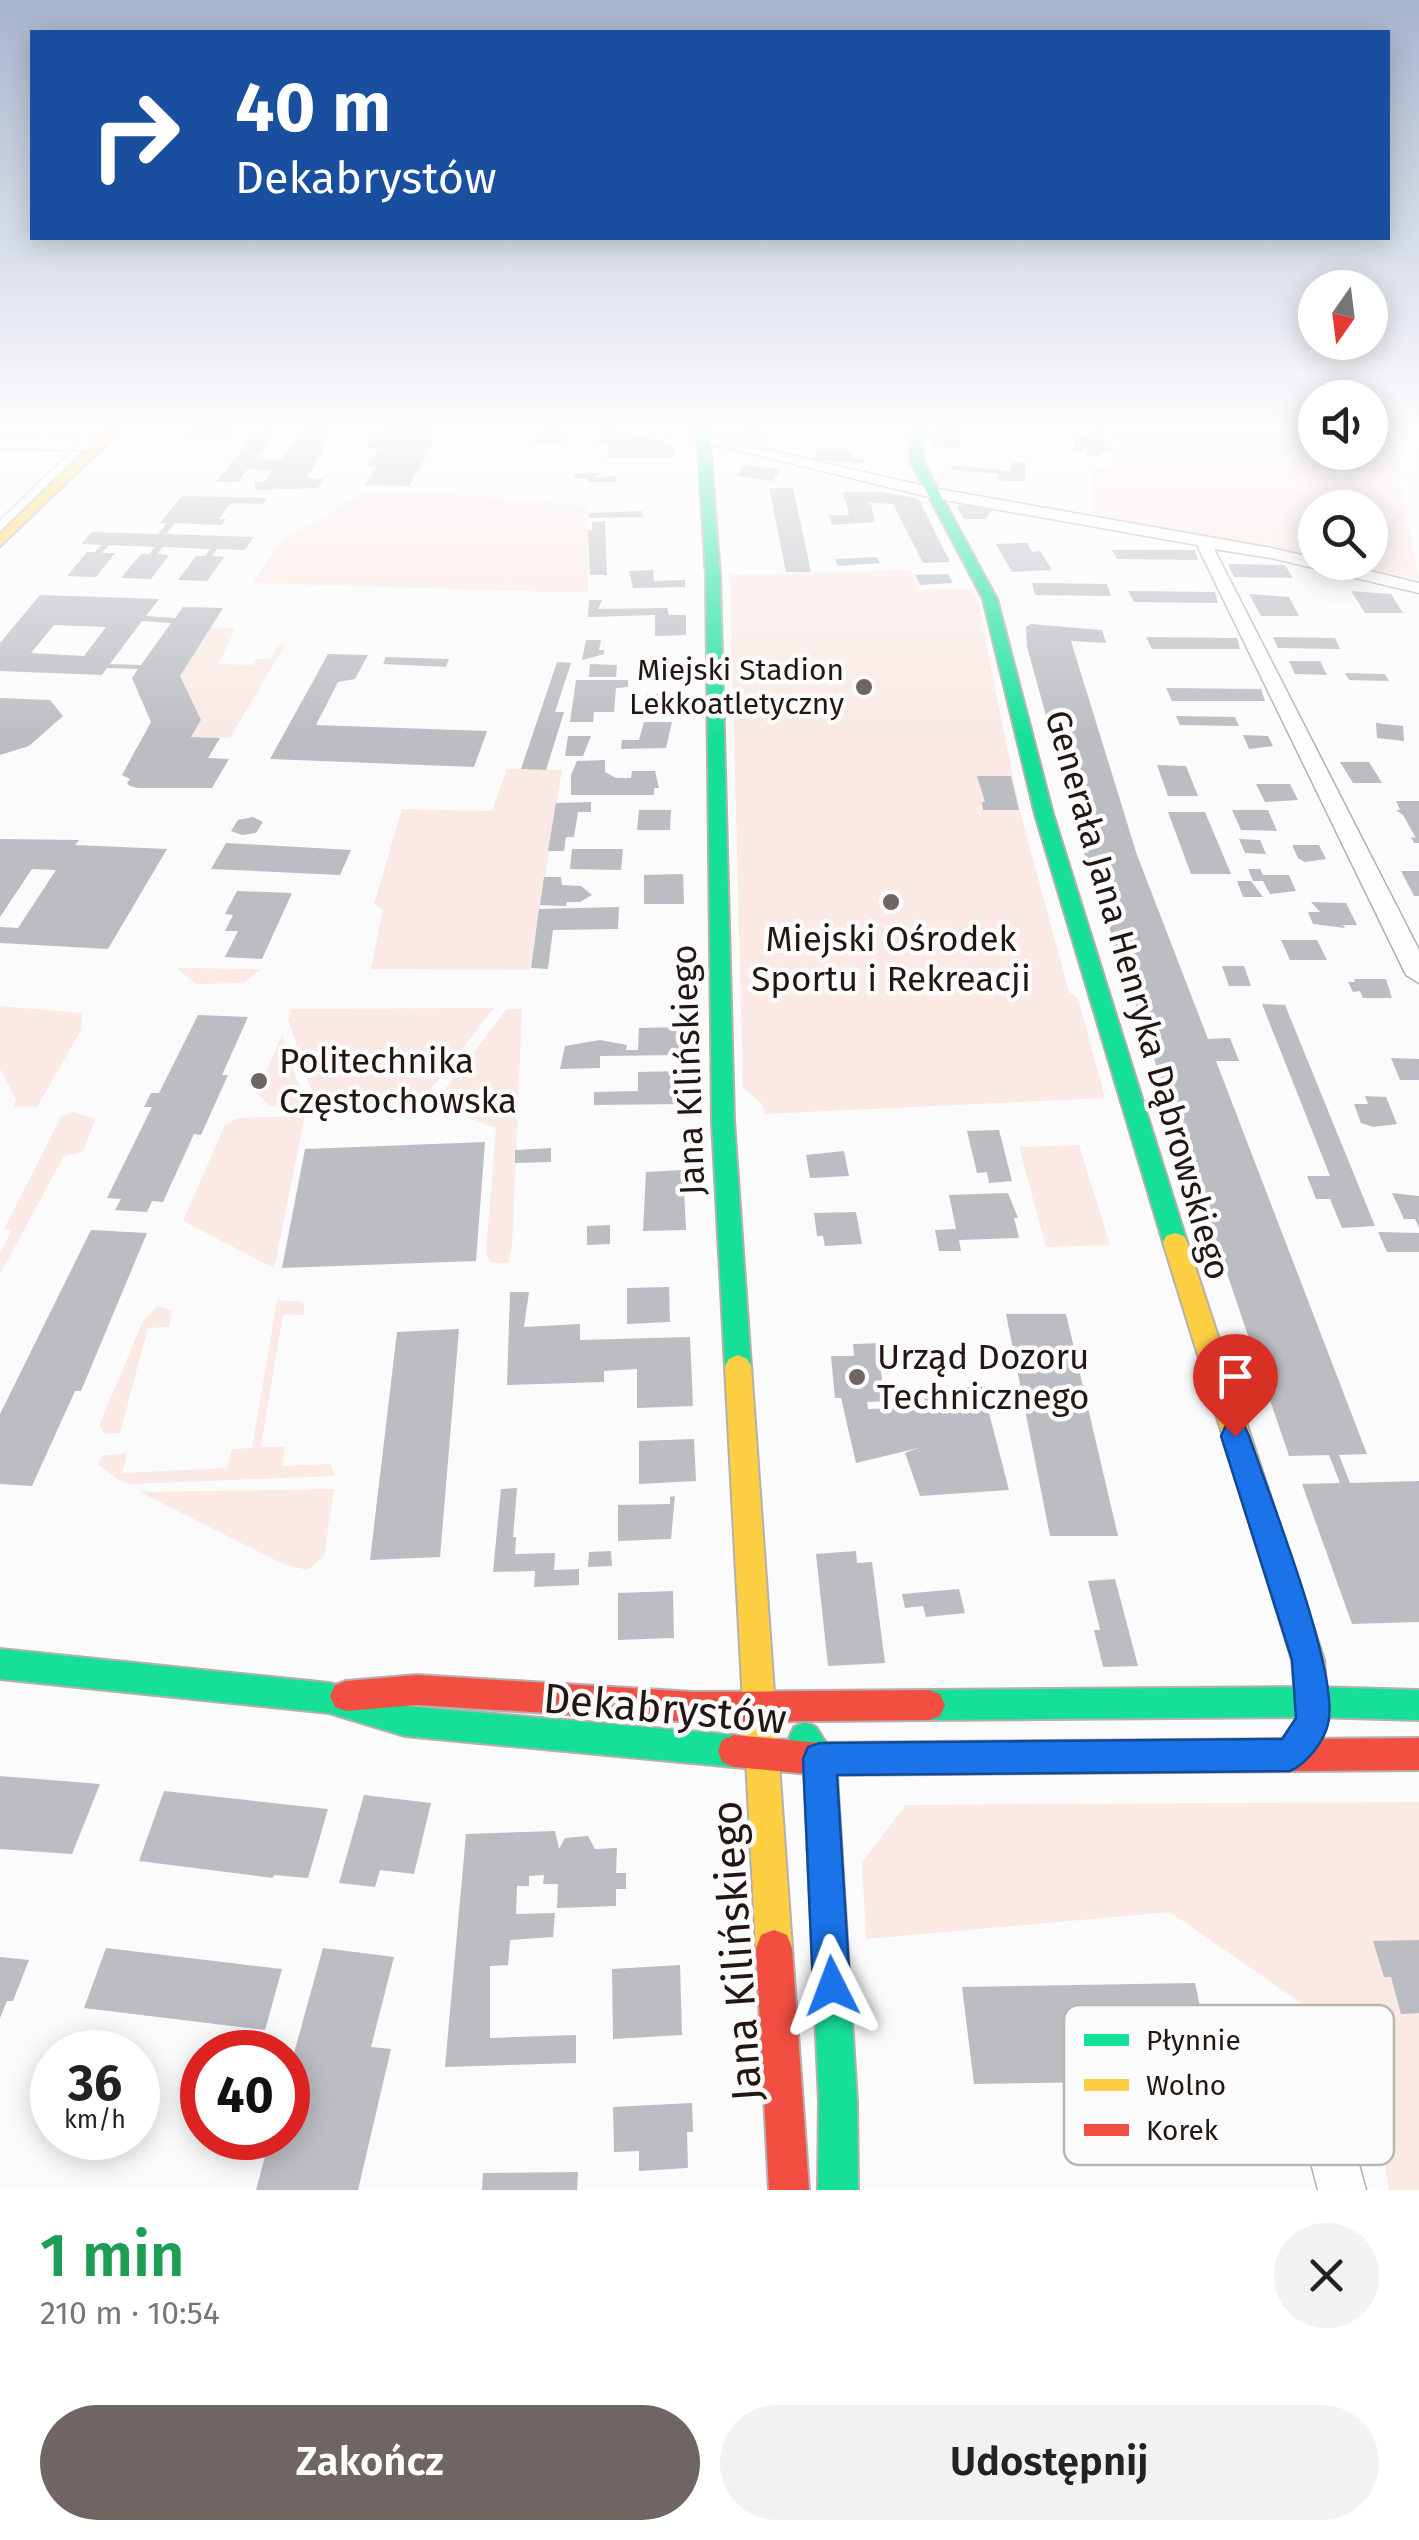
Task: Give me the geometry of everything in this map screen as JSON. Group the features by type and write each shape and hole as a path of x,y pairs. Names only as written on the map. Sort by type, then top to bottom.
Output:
{"street":[{"name":"Jana Kilińskiego","path":"710,533 724,1122 789,2190"},
{"name":"Generała Jana Henryka Dąbrowskiego","path":"954,533 990,599 1049,832 1168,1229 1308,1660 1314,1702"},
{"path":"1164,533 1419,588"},
{"path":"1206,541 1205,549 1419,975"},
{"name":"Dekabrystów","path":"0,1664 329,1698 405,1721 820,1759 1419,1754"},
{"name":"Dekabrystów","path":"329,1698 417,1690 602,1704 1419,1705"},
{"path":"1290,1754 1313,1722 1314,1702"},
{"path":"758,1706 798,1730 820,1759 838,2102 838,2190"},
{"path":"1335,2165 1342,2190"}],"shaded area":[{"path":"295,533 588,533 588,593 253,583 280,542"},
{"path":"1186,533 1298,533 1298,554"},
{"path":"1388,533 1410,533 1419,580 1388,573"},
{"name":"Miejski Ośrodek Sportu i Rekreacji","path":"910,570 920,589 972,589 978,601 1020,812 1069,992 1078,998 1105,1098 765,1114 762,1104 743,1088 730,575"},
{"path":"211,627 235,628 219,664 253,665 257,659 270,659 279,644 285,645 230,738 191,737 201,720 180,676"},
{"path":"507,769 562,770 530,970 371,969 383,910 374,904 402,809 492,811"},
{"path":"177,968 261,969 244,983 196,984"},
{"path":"0,1006 82,1013 81,1030 37,1107 14,1107 16,1099 0,1069"},
{"path":"494,1008 427,1094 417,1099 316,1105 288,1019 292,1009"},
{"path":"507,1009 522,1009 512,1246 508,1263 491,1263 486,1254 496,1128 435,1102"},
{"path":"282,1035 305,1105 271,1106 257,1094"},
{"path":"73,1112 95,1119 83,1152 64,1156 0,1274 0,1254 12,1229 4,1229 61,1117"},
{"path":"305,1116 274,1268 183,1221 225,1125 238,1118"},
{"path":"1079,1145 1110,1245 1046,1247 1019,1147"},
{"path":"277,1300 303,1302 305,1315 283,1314 261,1447 285,1447 282,1466 331,1464 335,1476 130,1484 98,1464 102,1456 127,1453 122,1473 227,1468 232,1449 252,1448"},
{"path":"157,1306 172,1310 169,1327 148,1328 120,1433 105,1434 99,1426 143,1321"},
{"path":"334,1489 324,1556 308,1570 285,1565 140,1492"},
{"path":"1419,1802 1419,2190 1389,2190 1385,2165 1394,2165 1394,2005 1304,2005 1170,1912 866,1939 862,1862 906,1805"}],"building":[{"path":"91,533 254,537 245,550 217,549 212,556 224,557 207,581 178,580 196,556 205,556 210,549 163,547 157,554 169,555 151,579 121,578 141,554 149,554 155,547 109,545 102,553 115,553 96,577 67,576 87,552 95,552 101,545 81,544"},
{"path":"588,533 605,533 607,575 590,575"},
{"path":"778,533 803,533 811,572 786,572"},
{"path":"908,533 936,533 950,562 923,563"},
{"path":"1027,543 1032,552 1040,551 1052,570 1012,572 996,544"},
{"path":"1112,550 1195,550 1198,560 1117,559"},
{"path":"877,557 880,563 838,566 835,559"},
{"path":"1228,564 1285,565 1293,578 1234,577"},
{"path":"653,570 654,581 685,580 685,587 633,588 629,571"},
{"path":"948,574 953,583 920,585 915,575"},
{"path":"1032,583 1107,584 1111,596 1035,595"},
{"path":"1128,591 1215,592 1218,603 1134,602"},
{"path":"1351,591 1391,594 1403,613 1365,613"},
{"path":"1249,594 1289,597 1299,616 1261,616"},
{"path":"40,595 159,599 146,616 175,618 183,607 223,608 180,676 201,720 191,737 220,738 208,758 229,759 212,788 138,788 130,786 130,779 122,775 151,722 132,678 138,669 107,668 102,675 0,671 0,643","holes":["142,621 171,623 141,665 110,664","54,625 106,627 84,656 31,653"]},
{"path":"589,600 602,600 598,609 667,608 669,615 686,615 686,635 655,636 655,615 588,617"},
{"path":"1031,624 1102,630 1106,643 1071,641 1137,855 1208,1039 1230,1038 1239,1061 1216,1061 1367,1454 1339,1455 1350,1483 1419,1481 1419,1622 1352,1624 1302,1484 1340,1483 1329,1455 1289,1456 1085,856 1027,647 1026,627"},
{"path":"1146,637 1237,638 1240,649 1152,649"},
{"path":"1273,637 1335,638 1340,649 1278,648"},
{"path":"586,640 601,640 599,650 604,650 604,654 582,660"},
{"path":"328,654 368,655 355,679 338,682 316,725 487,731 474,767 270,759"},
{"path":"386,657 449,659 446,667 383,664"},
{"path":"1289,661 1320,661 1327,675 1295,674"},
{"path":"557,662 571,663 555,712 564,712 546,770 521,769"},
{"path":"590,664 617,665 616,677 589,677"},
{"path":"1345,673 1385,674 1389,681 1349,680"},
{"path":"576,680 628,680 628,687 616,688 614,712 594,712 593,722 570,722"},
{"path":"1166,688 1261,689 1265,701 1172,701"},
{"path":"646,694 674,694 673,707 645,707"},
{"path":"0,698 50,700 63,716 29,746 0,755"},
{"path":"1176,716 1235,717 1239,726 1180,725"},
{"path":"644,722 672,722 666,748 621,749 622,740 639,740"},
{"path":"1376,723 1403,726 1404,741 1377,738"},
{"path":"1243,735 1268,736 1273,746 1249,749"},
{"path":"568,736 591,736 583,756 565,756"},
{"path":"605,760 605,772 616,778 631,778 632,771 655,771 659,788 654,788 654,795 571,795 571,775 577,761"},
{"path":"1340,762 1369,762 1382,783 1353,783"},
{"path":"1157,765 1186,766 1198,796 1168,796"},
{"path":"977,776 1011,776 1019,810 983,810 985,802"},
{"path":"1256,784 1290,784 1298,800 1265,802"},
{"path":"1396,801 1419,801 1419,843 1414,843 1411,837 1416,838 1396,810 1400,810"},
{"path":"591,802 591,812 578,812 574,837 566,837 564,851 548,851 556,803"},
{"path":"639,810 671,810 670,830 637,830"},
{"path":"1232,810 1268,810 1277,831 1241,830"},
{"path":"1168,812 1205,812 1231,874 1191,874"},
{"path":"253,817 263,822 256,833 242,835 231,831 238,820"},
{"path":"0,839 79,840 75,845 167,849 108,949 0,943 0,927 18,928 56,870 32,869 0,917"},
{"path":"1239,839 1260,840 1266,854 1245,853"},
{"path":"226,843 351,850 340,875 211,869"},
{"path":"1292,845 1319,845 1326,859 1305,862 1298,858"},
{"path":"572,849 623,849 621,870 570,869"},
{"path":"1248,869 1260,869 1263,875 1289,875 1296,891 1270,894 1263,881 1253,881"},
{"path":"1401,871 1419,871 1419,896 1414,896"},
{"path":"683,874 684,904 644,904 644,875"},
{"path":"544,877 561,877 562,885 581,886 592,895 580,902 567,902 566,906 540,905"},
{"path":"1237,881 1251,881 1263,897 1243,897"},
{"path":"237,891 292,893 262,959 225,957 238,931 225,931 233,915 225,914"},
{"path":"1311,902 1346,903 1357,925 1343,925 1345,928 1313,924 1308,912 1320,912"},
{"path":"619,907 618,929 553,930 548,969 531,968 539,909"},
{"path":"1281,940 1317,940 1327,960 1290,960"},
{"path":"1222,966 1244,966 1251,986 1229,986"},
{"path":"1354,979 1386,979 1392,998 1363,998 1360,991 1353,992 1348,982 1355,982"},
{"path":"1262,1004 1285,1005 1375,1226 1342,1228 1330,1199 1316,1199 1307,1176 1330,1176"},
{"path":"198,1015 248,1017 222,1075 228,1075 201,1135 194,1134 163,1202 152,1201 147,1212 115,1210 121,1199 107,1198 152,1107 144,1107 151,1093 159,1093"},
{"path":"682,1027 681,1055 600,1056 600,1068 560,1069 565,1046 600,1040 627,1045 626,1050 638,1050 639,1028"},
{"path":"1391,1058 1419,1059 1419,1080 1400,1080"},
{"path":"682,1071 683,1104 594,1105 594,1092 638,1091 638,1072"},
{"path":"1365,1096 1386,1097 1397,1124 1373,1127 1361,1123 1354,1104 1368,1104"},
{"path":"999,1130 1012,1181 989,1183 987,1172 977,1173 967,1131"},
{"path":"485,1142 476,1261 282,1268 305,1149"},
{"path":"551,1148 551,1162 515,1163 515,1150"},
{"path":"844,1151 849,1176 810,1178 806,1155"},
{"path":"683,1170 686,1230 643,1231 646,1172"},
{"path":"1008,1193 1018,1218 1014,1218 1019,1238 959,1240 961,1251 939,1251 935,1230 956,1229 949,1195"},
{"path":"1392,1193 1419,1196 1419,1228 1415,1219 1404,1219"},
{"path":"856,1212 862,1244 825,1246 823,1236 817,1236 814,1213"},
{"path":"610,1225 610,1244 587,1245 587,1226"},
{"path":"91,1230 147,1233 81,1391 75,1391 32,1486 0,1484 0,1414"},
{"path":"1378,1232 1419,1233 1419,1252 1387,1252"},
{"path":"669,1287 670,1322 627,1324 627,1288"},
{"path":"510,1292 529,1292 524,1327 580,1324 580,1340 690,1337 693,1406 637,1408 637,1369 604,1371 604,1382 507,1385"},
{"path":"1006,1314 1066,1314 1118,1536 1050,1536"},
{"path":"459,1329 440,1557 370,1560 397,1332"},
{"path":"884,1343 886,1357 879,1357 885,1401 867,1402 868,1409 926,1407 923,1391 982,1386 1009,1490 920,1496 905,1453 918,1448 856,1463 841,1398 835,1398 831,1356 854,1356 853,1344"},
{"path":"694,1439 696,1481 639,1484 639,1441"},
{"path":"517,1488 515,1554 555,1553 554,1570 579,1569 579,1585 534,1587 535,1571 493,1572 501,1489"},
{"path":"675,1496 671,1539 618,1541 618,1505 670,1504 670,1497"},
{"path":"611,1551 612,1566 588,1567 589,1552"},
{"path":"856,1551 857,1563 872,1562 885,1663 828,1666 816,1554"},
{"path":"1115,1579 1138,1666 1103,1667 1094,1630 1100,1630 1088,1581"},
{"path":"959,1589 965,1613 926,1617 923,1606 905,1608 902,1594"},
{"path":"673,1591 674,1638 618,1640 618,1593"},
{"path":"0,1776 100,1784 72,1854 0,1849"},
{"path":"164,1791 328,1809 308,1878 273,1878 139,1861"},
{"path":"364,1795 431,1803 414,1874 380,1870 375,1887 339,1883"},
{"path":"555,1831 559,1849 565,1838 588,1836 595,1849 617,1848 616,1873 626,1873 626,1889 616,1889 616,1906 557,1908 558,1884 543,1884 544,1875 529,1876 529,1886 517,1886 516,1914 555,1913 553,1937 510,1940 508,1965 490,1966 490,2038 576,2035 576,2063 445,2067 466,1834"},
{"path":"1419,1940 1419,2013 1401,2014 1391,1977 1384,1977 1373,1941"},
{"path":"106,1948 282,1969 265,2030 84,2008"},
{"path":"323,1948 394,1957 371,2047 391,2049 358,2190 256,2190 264,2160 310,2160 310,2030 300,2030"},
{"path":"0,1957 29,1960 13,2001 7,2001 0,2018"},
{"path":"680,1965 682,2035 613,2039 612,1969"},
{"path":"1195,1983 1200,2005 1064,2005 1064,2083 974,2084 962,1987"},
{"path":"692,2103 693,2132 687,2132 688,2168 639,2171 639,2151 614,2152 613,2107"},
{"path":"578,2172 577,2190 482,2190 483,2173"}],"traffic: fast":[{"path":"710,533 723,1121 738,1366"},
{"path":"955,533 990,599 1044,814 1175,1242"},
{"path":"0,1664 329,1698 405,1721 734,1751"},
{"path":"929,1705 1419,1705"},
{"path":"805,1738 820,1759 838,2102 838,2190"}],"traffic: slow":[{"path":"0,542 9,533"},
{"path":"1175,1242 1308,1660 1313,1722 1290,1754"},
{"path":"738,1366 774,1948"}],"traffic: jam":[{"path":"346,1696 417,1690 694,1707 929,1705"},
{"path":"734,1751 820,1759 1419,1754"},
{"path":"774,1948 789,2190"}],"place":[{"name":"Miejski Stadion Lekkoatletyczny","path":"864,687"},
{"name":"Miejski Ośrodek Sportu i Rekreacji","path":"891,902"},
{"name":"Politechnika Częstochowska","path":"259,1081"},
{"name":"Urząd Dozoru Technicznego","path":"857,1377"}],"route":[{"path":"832,1986 820,1759 1290,1754 1313,1722 1308,1660 1235,1436"}]}
